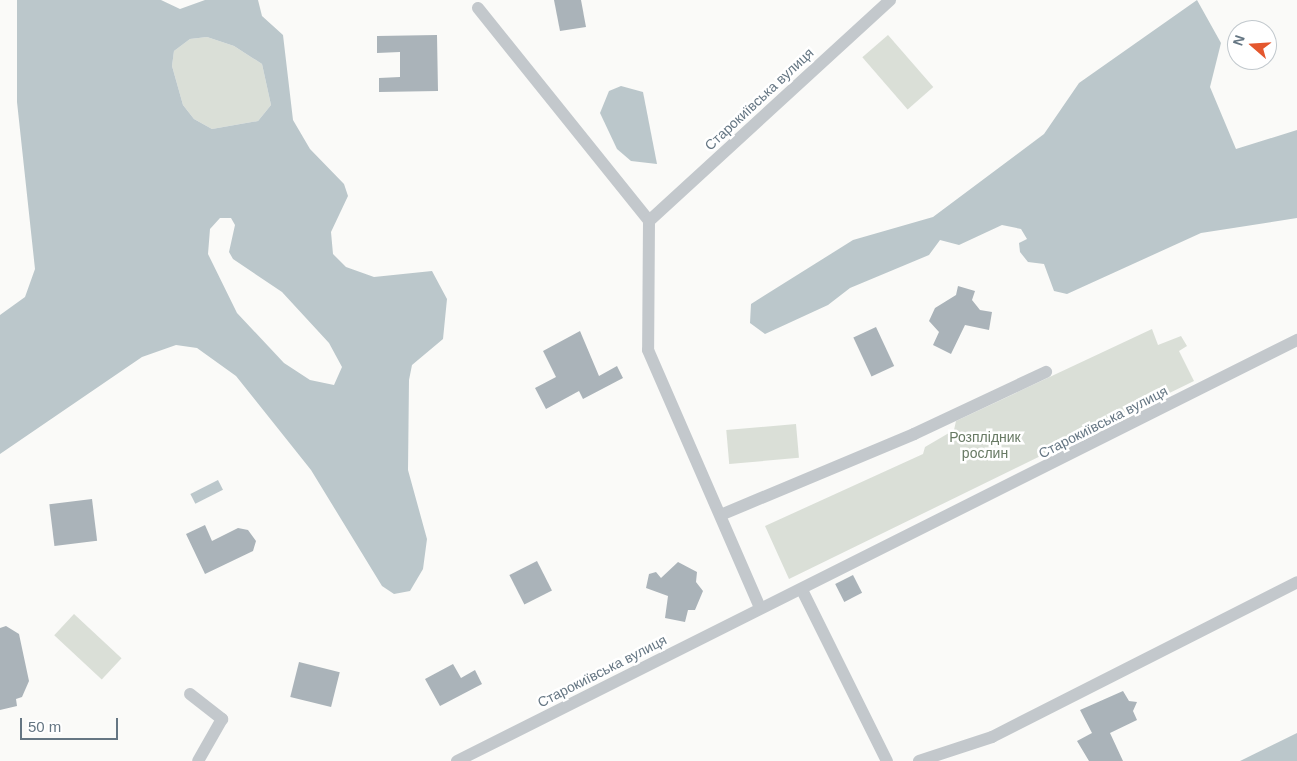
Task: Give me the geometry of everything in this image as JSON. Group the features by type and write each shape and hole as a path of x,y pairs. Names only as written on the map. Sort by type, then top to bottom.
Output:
{"street":[{"name":"Старокиївська вулиця","path":"649,221 890,0"},
{"path":"478,8 649,221 648,350 723,514 760,608"},
{"name":"Старокиївська вулиця","path":"457,761 760,608 802,590 1297,340"},
{"path":"723,514 914,434 1046,372"},
{"path":"919,761 992,737 1297,582"},
{"path":"802,590 886,761"},
{"path":"190,694 222,719 198,761"}],"green space":[{"path":"888,35 933,87 908,109 862,57"},
{"path":"207,37 234,46 262,64 271,105 258,121 212,129 194,119 183,105 172,66 174,51 190,39"},
{"name":"Розплідник рослин","path":"1152,329 1158,345 1181,336 1187,346 1179,351 1194,381 789,579 765,526 923,454 925,447 954,430 956,421"},
{"path":"796,424 799,458 729,464 726,430"},
{"path":"74,614 122,658 102,680 54,635"}],"shaded area":[{"path":"17,0 161,0 180,9 205,0 258,0 262,16 283,35 293,120 310,149 344,184 348,196 331,232 333,254 346,267 374,277 432,271 447,299 443,339 412,365 409,380 408,470 427,539 423,569 410,591 394,594 382,586 311,470 236,376 197,348 176,345 142,357 0,454 0,315 25,297 35,269 17,102","holes":["207,37 234,46 262,64 271,105 258,121 212,129 194,119 183,105 172,66 174,51 190,39","220,218 231,218 235,225 229,252 233,259 282,292 329,343 342,367 334,385 310,380 284,363 237,313 208,254 210,229"]},
{"path":"1197,0 1221,43 1210,87 1236,149 1297,130 1297,218 1201,233 1067,294 1054,291 1044,264 1028,262 1020,252 1019,243 1027,239 1021,229 1002,225 959,245 940,240 929,255 850,288 828,305 765,334 750,323 751,304 853,240 933,217 1044,134 1079,83"},
{"path":"621,86 643,92 657,164 631,161 617,149 600,113 609,91"},
{"path":"218,480 223,490 195,504 190,494"},
{"path":"1297,733 1297,761 1240,761"}],"building":[{"path":"554,0 581,0 586,27 560,31"},
{"path":"437,35 438,91 379,92 379,78 400,77 400,52 377,53 377,36"},
{"path":"958,286 975,291 972,300 980,310 992,312 989,330 965,325 951,354 933,345 939,332 929,321 935,308 956,295"},
{"path":"876,327 894,366 872,377 853,338"},
{"path":"580,331 599,376 617,366 623,378 583,399 579,391 546,409 535,388 556,377 543,351"},
{"path":"92,499 97,541 54,546 49,504"},
{"path":"205,525 212,541 238,528 248,530 256,541 253,551 205,574 186,534"},
{"path":"537,561 552,590 524,604 509,575"},
{"path":"678,562 697,572 696,582 703,591 695,610 688,610 685,622 665,618 668,596 646,588 649,574 656,572 661,578"},
{"path":"853,575 862,593 844,602 835,584"},
{"path":"6,626 19,634 29,681 22,697 16,699 17,706 0,710 0,628"},
{"path":"299,662 340,672 331,707 290,697"},
{"path":"453,664 461,678 475,670 482,684 440,706 425,679"},
{"path":"1123,691 1129,701 1137,702 1133,711 1137,720 1110,733 1123,761 1089,761 1077,741 1092,733 1080,710"}]}
